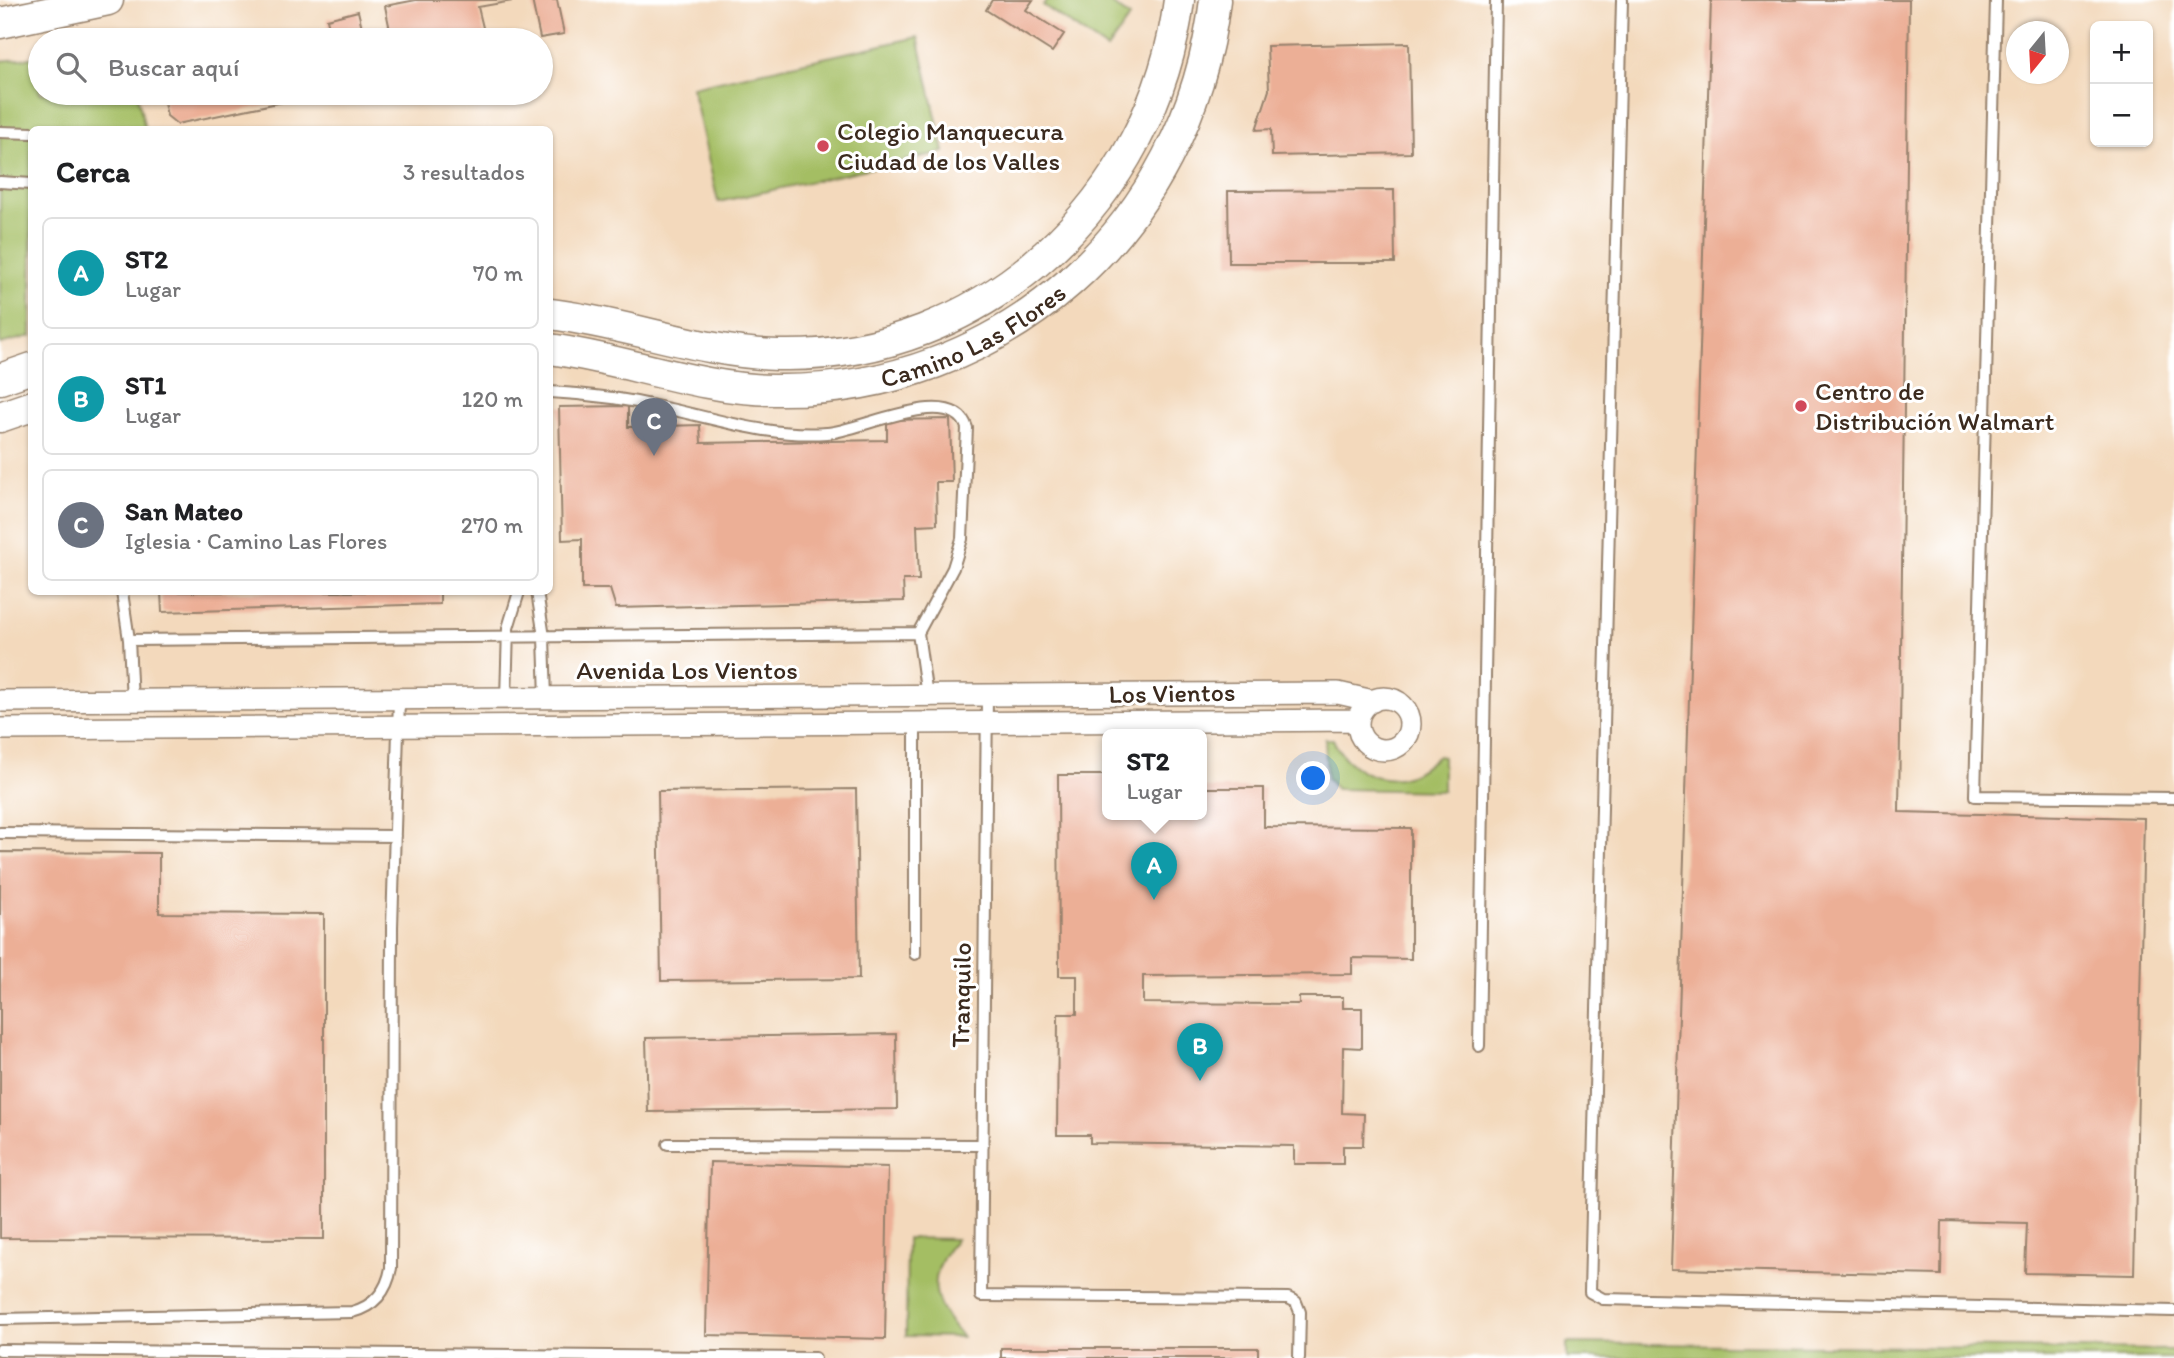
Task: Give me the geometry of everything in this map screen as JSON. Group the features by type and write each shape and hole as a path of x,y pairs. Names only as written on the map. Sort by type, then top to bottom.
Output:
{"street":[{"path":"0,23 107,0"},
{"name":"Camino Las Flores","path":"553,314 603,321 710,348 780,355 825,354 868,346 901,337 961,313 988,299 1040,262 1080,223 1117,175 1156,98 1172,44 1179,0"},
{"name":"Camino Las Flores","path":"553,350 616,360 712,384 796,390 847,386 902,374 993,337 1048,300 1095,259 1127,222 1154,183 1193,99 1210,37 1215,0"},
{"path":"0,379 28,369"},
{"path":"0,417 28,407"},
{"name":"Avenida Los Vientos","path":"0,701 1338,692 1373,701 1386,698 1404,707 1410,725 1406,738 1397,747 1378,750 1362,739 1358,720"},
{"path":"1358,720 1363,708 1373,701"},
{"name":"Los Vientos","path":"987,723 1358,720"},
{"name":"Avenida Los Vientos","path":"0,729 987,723"}],"lane":[{"path":"1479,1046 1496,0"},
{"path":"1622,0 1590,1292 1604,1299 2174,1311"},
{"path":"1996,0 1975,796 2174,798"},
{"path":"0,132 28,133"},
{"path":"0,182 28,184"},
{"path":"553,392 631,401 734,426 782,434 855,429 899,414 943,407 956,412 967,428 962,539 953,568 918,633 927,696"},
{"path":"122,595 129,640 132,701"},
{"path":"506,699 507,637 518,595"},
{"path":"537,595 544,637 546,698"},
{"path":"129,640 918,633"},
{"name":"Tranquilo","path":"987,696 981,1296 1288,1298 1296,1302 1300,1311 1299,1358"},
{"path":"0,1319 352,1312 369,1305 382,1293 391,1268 391,927 399,699"},
{"path":"915,723 915,954"},
{"path":"0,834 395,835"},
{"path":"668,1144 983,1145"},
{"path":"0,1350 814,1358"}],"green space":[{"path":"1047,0 1106,0 1130,17 1107,49 1043,5"},
{"path":"918,37 944,152 718,202 692,87"},
{"path":"28,58 28,105 140,105 144,126 28,126 28,337 0,344 0,61"},
{"path":"1325,739 1333,739 1338,749 1354,766 1375,776 1387,778 1410,775 1438,756 1443,757 1443,791 1336,789 1327,778"},
{"path":"907,1238 956,1239 939,1265 936,1289 938,1301 962,1337 906,1336"},
{"path":"1567,1343 2174,1350 2174,1358 1567,1358"}],"building":[{"path":"416,0 513,0 478,7 483,28 390,28 385,6"},
{"path":"532,0 557,0 564,34 553,36 553,28 538,28"},
{"path":"992,0 1033,0 1026,10 1064,34 1052,52 986,10"},
{"name":"Centro de Distribución Walmart","path":"1711,0 1909,0 1899,812 2144,818 2134,1275 2025,1273 2027,1223 1942,1221 1941,1275 1671,1269"},
{"path":"358,11 362,28 329,28 327,19"},
{"path":"1409,43 1411,153 1272,156 1271,129 1256,130 1269,90 1267,46"},
{"path":"165,105 268,105 177,124 167,116"},
{"path":"1394,190 1395,263 1229,263 1228,191"},
{"path":"628,406 628,427 700,425 701,443 887,440 887,420 950,419 952,482 936,482 937,524 917,525 919,580 903,580 904,601 616,608 610,589 582,589 582,539 562,540 559,407"},
{"path":"161,595 440,595 440,604 162,612"},
{"path":"1058,775 1102,775 1102,820 1207,820 1207,788 1264,788 1264,827 1411,828 1411,959 1352,958 1352,974 1143,976 1143,1003 1299,1004 1299,997 1343,997 1343,1008 1362,1008 1362,1048 1343,1047 1342,1113 1364,1114 1363,1146 1343,1146 1343,1164 1294,1164 1294,1146 1090,1143 1090,1135 1057,1135 1058,1014 1077,1014 1077,976 1059,976"},
{"path":"856,789 859,979 661,981 658,791"},
{"path":"0,852 159,853 159,913 324,914 324,1239 0,1238"},
{"path":"896,1034 897,1109 648,1112 646,1038"},
{"path":"710,1162 888,1167 885,1339 706,1335"},
{"path":"1001,1348 1258,1348 1258,1358 1001,1358"}],"place":[{"name":"Colegio Manquecura Ciudad de los Valles","path":"823,146"},
{"name":"Centro de Distribución Walmart","path":"1801,406"},
{"name":"San Mateo","path":"654,456"},
{"name":"ST2","path":"1154,900"},
{"name":"ST1","path":"1200,1081"}]}
